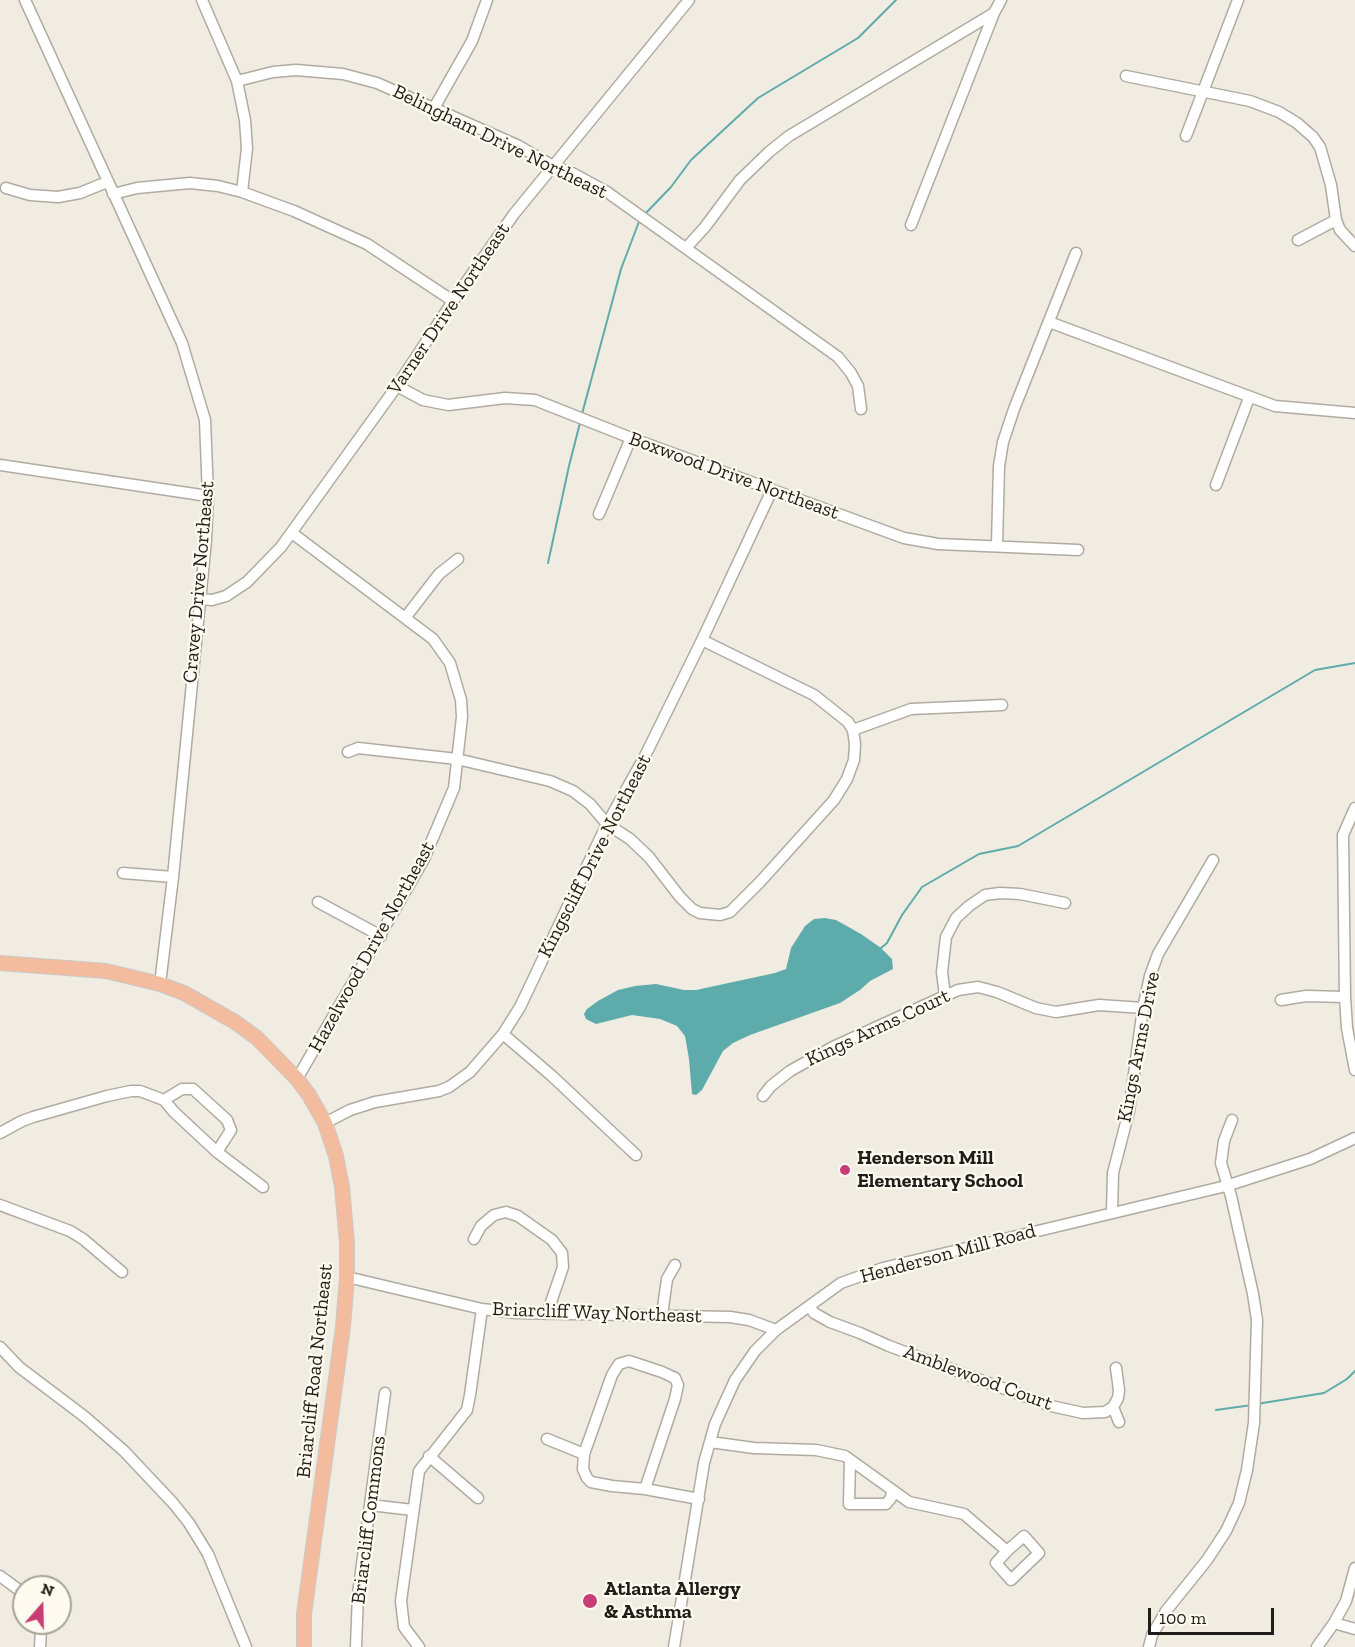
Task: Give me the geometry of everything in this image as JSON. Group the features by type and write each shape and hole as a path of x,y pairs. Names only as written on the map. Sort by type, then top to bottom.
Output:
{"main road":[{"name":"Briarcliff Road Northeast","path":"0,963 106,971 160,984 184,993 235,1022 265,1046 297,1079 325,1123 336,1156 342,1187 347,1243 347,1277 343,1327 304,1614 304,1647"}],"street":[{"name":"Cravey Drive Northeast","path":"25,0 184,353 205,420 208,496 200,599 173,877 160,984"},
{"path":"202,0 237,81 245,120 247,147 242,192"},
{"path":"434,108 472,41 488,0"},
{"name":"Varner Drive Northeast","path":"200,599 212,600 226,596 247,582 292,533 397,386 513,214 689,0"},
{"path":"911,225 1001,0"},
{"path":"1186,136 1238,0"},
{"path":"686,248 705,227 740,180 789,136 994,13"},
{"name":"Belingham Drive Northeast","path":"237,81 273,72 296,70 343,74 377,83 519,146 553,166 572,173 607,192 838,357 851,372 858,386 861,409"},
{"path":"1126,76 1250,101 1279,112 1306,130 1320,147 1324,156 1340,230 1355,246"},
{"path":"6,188 30,195 58,197 80,193 107,182"},
{"path":"113,194 137,188 190,183 218,186 242,192 294,211 367,244 453,301"},
{"path":"1298,240 1336,220"},
{"path":"997,545 999,466 1004,442 1014,409 1076,253"},
{"path":"1049,322 1249,398 1290,409 1355,413"},
{"name":"Boxwood Drive Northeast","path":"397,386 423,400 448,405 506,398 535,400 631,438 904,538 938,544 1078,550"},
{"path":"1216,485 1249,398"},
{"path":"599,514 631,438"},
{"path":"0,465 208,496"},
{"name":"Kingscliff Drive Northeast","path":"325,1123 350,1110 375,1102 439,1091 449,1087 470,1072 503,1034 520,1006 608,824 644,758 772,490"},
{"name":"Hazelwood Drive Northeast","path":"292,533 433,639 450,663 461,700 462,717 454,788 424,859 297,1079"},
{"path":"405,618 439,573 458,559"},
{"path":"348,752 358,748 457,759 550,781 573,791 590,804 608,824 630,839 649,857 692,909 700,913 720,915 730,912 834,800 847,779 854,760 855,744 853,730 848,722 814,695 702,640"},
{"path":"853,730 911,709 1002,705"},
{"path":"1355,807 1343,835 1350,951 1345,997 1347,1028 1355,1070"},
{"name":"Kings Arms Drive","path":"1112,1212 1113,1173 1129,1111 1143,1008 1150,976 1158,954 1213,860"},
{"path":"123,873 173,877"},
{"path":"945,996 942,972 946,937 956,918 969,906 984,896 1000,893 1020,894 1065,903"},
{"path":"318,902 381,936"},
{"name":"Kings Arms Court","path":"763,1096 771,1086 807,1061 958,990 978,987 1036,1008 1056,1012 1099,1005 1143,1008"},
{"path":"1281,1000 1306,996 1345,997"},
{"path":"503,1034 552,1076 636,1155"},
{"path":"164,1101 182,1089 193,1089 227,1120 231,1130 217,1152"},
{"path":"0,1133 33,1117 131,1091 140,1091 164,1101 217,1152 263,1187"},
{"path":"1149,1647 1152,1635 1166,1611 1207,1560 1226,1531 1239,1503 1247,1470 1254,1423 1257,1320 1253,1294 1221,1163 1224,1141 1232,1120"},
{"name":"Henderson Mill Road","path":"674,1647 699,1500 715,1424 735,1380 755,1351 776,1330 841,1284 883,1268 1226,1186 1310,1160 1355,1138"},
{"path":"0,1204 70,1231 122,1272"},
{"path":"474,1239 480,1226 494,1215 507,1212 518,1216 552,1240 564,1252 563,1267 547,1314"},
{"path":"662,1315 667,1279 675,1265"},
{"name":"Briarcliff Way Northeast","path":"347,1277 482,1310 749,1320 776,1330"},
{"name":"Amblewood Court","path":"810,1307 814,1313 830,1322 1051,1406 1083,1413 1106,1412 1113,1407"},
{"path":"422,1645 404,1627 401,1610 419,1471 467,1410 482,1310"},
{"path":"0,1347 19,1367 81,1413 116,1444 189,1522 208,1554 246,1647"},
{"path":"645,1489 675,1399 678,1374 634,1362 619,1364 612,1374 584,1454 583,1469 587,1478 591,1482 645,1489 699,1500"},
{"path":"1116,1368 1119,1390 1113,1407 1119,1422"},
{"name":"Briarcliff Commons","path":"356,1647 357,1611 385,1393"},
{"path":"547,1439 584,1454"},
{"path":"710,1442 754,1448 831,1452 850,1460 909,1502 964,1514 1007,1551"},
{"path":"429,1456 478,1498"},
{"path":"850,1460 849,1504 886,1504 891,1498 892,1491"},
{"path":"370,1505 413,1510"},
{"path":"1317,1647 1346,1601 1355,1568"},
{"path":"1334,1623 1355,1629"}],"water":[{"path":"814,919 836,920 881,948 892,959 893,969 870,981 840,1003 733,1043 723,1051 702,1090 696,1095 692,1094 685,1036 677,1026 660,1019 632,1015 596,1024 586,1019 584,1014 587,1009 618,990 656,984 696,990 786,969 791,948 805,926"}],"waterway":[{"path":"644,215 671,187 691,160 758,98 858,38 896,0"},
{"path":"582,414 621,269 640,219"},
{"path":"548,563 580,423"},
{"path":"881,948 887,943 902,915 922,887 979,854 1018,846 1315,670 1355,663"},
{"path":"1257,1404 1324,1393 1347,1379 1355,1371"},
{"path":"1216,1410 1252,1405"}],"place":[{"name":"Henderson Mill Elementary School","path":"845,1170"},
{"name":"Atlanta Allergy & Asthma","path":"590,1601"}]}
